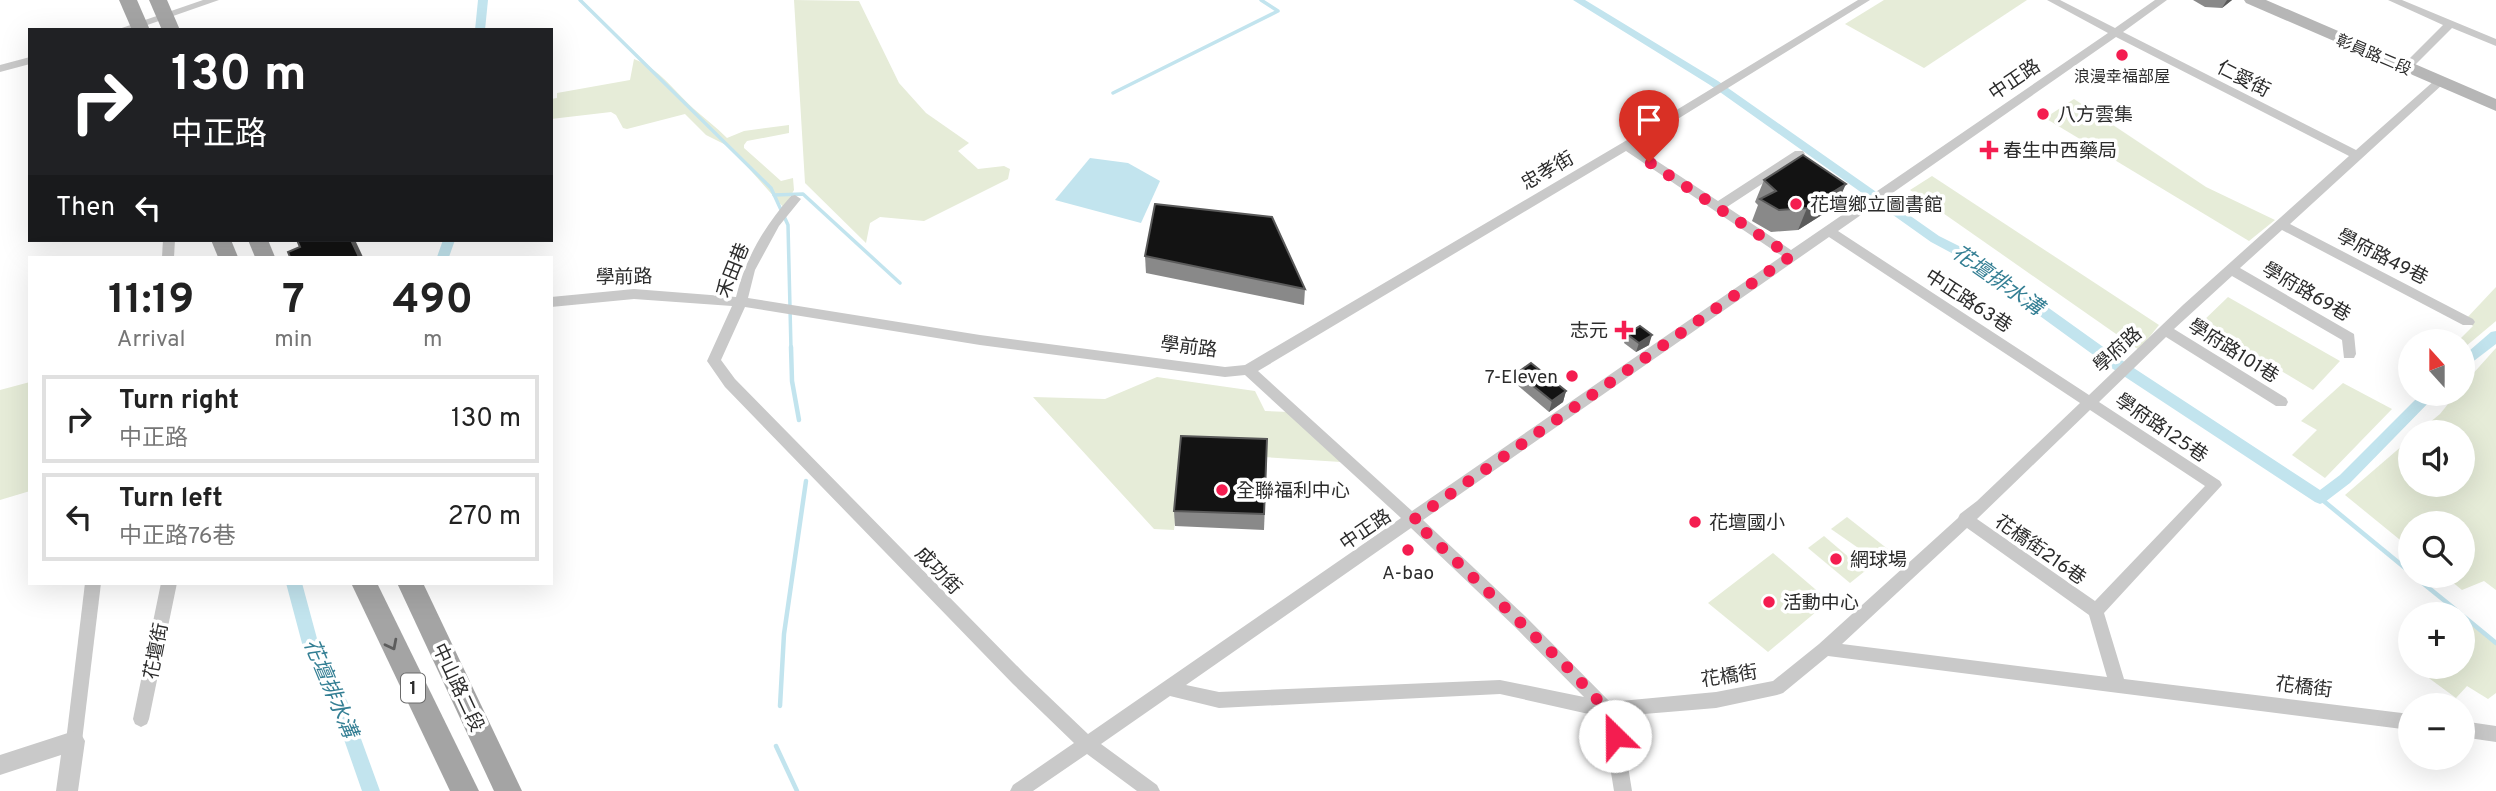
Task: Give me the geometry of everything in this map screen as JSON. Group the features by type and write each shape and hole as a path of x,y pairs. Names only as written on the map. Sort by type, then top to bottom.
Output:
{"main road":[{"path":"128,0 154,20"},
{"name":"彰員路二段","path":"2252,0 2496,106"},
{"name":"中山路二段","path":"366,585 386,633 465,791"},
{"name":"中山路二段","path":"411,585 508,791"}],"street":[{"path":"128,28 214,0"},
{"name":"忠孝街","path":"1248,370 1626,146 1865,0"},
{"name":"仁愛街","path":"2052,0 2357,155"},
{"name":"中正路","path":"1019,791 2162,0"},
{"path":"2393,0 2496,43"},
{"path":"2406,68 2450,24"},
{"path":"0,69 28,61"},
{"name":"學府路","path":"1825,649 2088,401 2439,82"},
{"path":"1626,146 1791,256"},
{"path":"1717,208 1799,154"},
{"name":"禾田巷","path":"714,361 741,302 749,270 774,224 795,200"},
{"name":"學府路49巷","path":"2280,224 2468,321"},
{"name":"中正路63巷","path":"1828,230 2088,401"},
{"name":"學府路69巷","path":"2231,269 2349,338 2349,354"},
{"name":"學前路","path":"553,302 634,295 741,302 980,340 1225,372 1248,370"},
{"name":"學府路101巷","path":"2166,331 2281,402"},
{"name":"成功街","path":"714,361 730,383 928,589 1086,743 1151,791"},
{"path":"1248,370 1413,520 1567,667 1607,710 1612,716 1623,791"},
{"name":"學府路125巷","path":"2088,401 2215,485 2096,611"},
{"name":"花橋街216巷","path":"1965,518 2096,611"},
{"path":"67,791 93,585"},
{"name":"花壇街","path":"141,719 169,585"},
{"path":"2096,611 2118,685"},
{"name":"花橋街","path":"1166,688 1219,700 1500,687 1607,710 1716,701 1777,688 1825,649 2398,720"},
{"path":"2475,731 2496,734"},
{"path":"0,765 74,741"}],"green space":[{"path":"794,0 859,1 899,83 926,113 969,143 958,151 978,169 1004,166 1010,169 1008,179 924,221 880,217 870,223 866,243 805,183"},
{"path":"1884,0 2027,0 1924,68 1845,24"},
{"path":"634,59 659,74 727,138 744,131 789,125 789,133 747,141 744,145 744,148 781,181 793,178 794,190 784,208 730,147 706,135 685,114 627,129 623,128 616,115 611,112 553,119 553,99 557,98 557,93 630,80"},
{"path":"2074,99 2206,187 2275,220 2249,241 2045,118"},
{"path":"1932,176 2159,325 2139,350 1910,190"},
{"path":"2496,287 2496,321 2475,339 2475,329 2470,329 2473,326 2465,320"},
{"path":"2228,297 2340,361 2313,390 2201,323"},
{"path":"2496,348 2496,590 2484,581 2475,585 2475,511 2398,511 2398,538 2345,495 2398,449 2398,497 2475,497 2475,420 2433,420 2446,406 2475,406 2475,371"},
{"path":"1157,377 1255,391 1265,411 1289,412 1341,462 1184,452 1174,530 1154,529 1033,397 1105,399"},
{"path":"28,383 28,492 0,500 0,390"},
{"path":"2343,383 2392,409 2325,478 2292,455 2317,430 2301,421"},
{"name":"網球場","path":"1847,517 1889,550 1877,561 1831,529"},
{"name":"網球場","path":"1824,536 1865,571 1850,583 1808,548"},
{"name":"活動中心","path":"1773,553 1829,601 1768,652 1708,603"},
{"path":"2475,624 2496,642 2496,693 2488,699 2467,686 2461,693 2449,693 2430,679 2475,679"}],"water":[{"path":"1090,158 1128,163 1160,181 1141,223 1055,200"}],"building":[{"path":"1803,155 1846,184 1807,208 1779,210 1760,199 1776,191 1764,180"},
{"path":"1155,204 1272,217 1305,289 1145,256"},
{"path":"298,242 352,242 359,256 290,256 288,252 300,247"},
{"path":"1640,326 1652,335 1639,343 1627,334"},
{"path":"1531,363 1566,391 1552,401 1517,373"},
{"name":"全聯福利中心","path":"1181,436 1267,439 1264,514 1174,511"}],"waterway":[{"name":"花壇排水溝","path":"480,28 483,0"},
{"path":"580,0 771,188 774,195"},
{"path":"1113,93 1278,11 1261,0"},
{"name":"花壇排水溝","path":"1578,0 1714,83 1935,239 1964,254 2115,363 2320,498 2345,479 2418,406"},
{"path":"774,195 803,194 900,283"},
{"path":"774,195 788,225 791,349"},
{"name":"花壇排水溝","path":"443,256 448,242"},
{"path":"2475,354 2496,336"},
{"path":"791,347 792,381 799,420"},
{"path":"780,706 784,634 806,481"},
{"name":"花壇排水溝","path":"2320,498 2398,562"},
{"name":"花壇排水溝","path":"295,585 311,647 340,703 371,791"},
{"name":"花壇排水溝","path":"2429,588 2446,602"},
{"name":"花壇排水溝","path":"2475,626 2496,643"},
{"path":"776,746 797,791"}],"place":[{"name":"浪漫幸福部屋","path":"2122,55"},
{"name":"八方雲集","path":"2043,114"},
{"name":"春生中西藥局","path":"1989,150"},
{"name":"花壇鄉立圖書館","path":"1796,204"},
{"name":"志元","path":"1624,330"},
{"name":"7-Eleven","path":"1572,376"},
{"name":"全聯福利中心","path":"1222,490"},
{"name":"花壇國小","path":"1695,522"},
{"name":"A-bao","path":"1408,550"},
{"name":"網球場","path":"1836,559"},
{"name":"活動中心","path":"1769,602"}],"route":[{"path":"1615,736 1612,716 1567,667 1413,520 1791,256 1649,162"}]}
